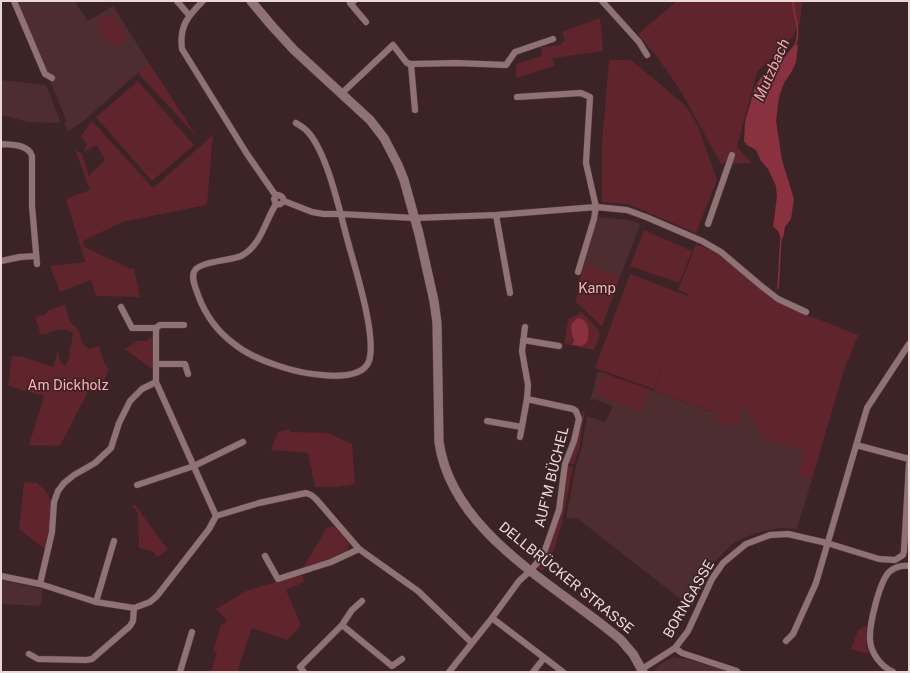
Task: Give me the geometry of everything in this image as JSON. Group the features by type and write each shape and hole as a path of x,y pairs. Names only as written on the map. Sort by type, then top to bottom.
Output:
{"main road":[{"name":"DELLBRÜCKER STRASSE","path":"252,1 294,50 378,129 390,148 404,180 434,301 437,336 439,442 441,454 452,484 473,515 503,547 622,640 633,654 642,670"}],"street":[{"path":"14,1 45,74 52,78"},
{"path":"177,1 189,15"},
{"path":"203,1 189,15 183,29 182,49 247,154 276,196 274,199 276,204 252,248 233,259 200,265 194,270 194,283 201,303 209,317 222,334 234,344 259,358 279,366 322,375 341,376 356,373 365,367 370,356 370,338 366,313 341,214 322,157 306,130 296,123"},
{"path":"354,1 350,3 366,22"},
{"path":"602,1 639,42 647,55"},
{"path":"341,94 393,45 407,63 412,64 456,63 506,65 516,52 554,39"},
{"path":"412,64 414,110"},
{"path":"517,97 581,92 590,97 586,163 596,206 594,219 578,272"},
{"path":"1,144 27,148 32,156 32,206 37,264"},
{"path":"708,224 732,155"},
{"path":"276,196 281,196 284,198 284,201 312,212 324,214 414,218 496,215 596,206 627,210 702,241 721,252 778,299 806,312"},
{"path":"276,204 282,204 284,201"},
{"path":"496,215 510,293"},
{"path":"1,261 20,257 36,256"},
{"path":"121,307 132,328 156,328 160,325 184,325"},
{"path":"520,437 528,399 528,385 522,351 524,327"},
{"path":"156,328 156,382 216,516"},
{"path":"523,340 559,346"},
{"path":"786,641 793,634 816,583 867,408 909,344"},
{"path":"156,364 185,364 188,374"},
{"path":"40,584 51,538 54,502 58,491 64,483 94,463 110,448 119,423 130,401 142,389 156,382"},
{"name":"AUF'M BÜCHEL","path":"528,399 573,409 576,411 578,419 574,440 565,464 559,510 542,557 531,570"},
{"path":"487,421 522,427"},
{"path":"136,485 194,466 243,442"},
{"path":"856,445 909,459"},
{"name":"BORNGASSE","path":"642,670 675,648 688,631 712,580 723,563 742,547 753,541 770,536 788,534 827,543 879,559 895,560 900,558 904,551 909,464"},
{"path":"1,576 40,584 96,602 134,608 150,602 157,596 209,529 216,516 288,496 306,493 316,499 359,549 418,591 472,643"},
{"path":"96,602 114,541"},
{"path":"265,556 278,579 331,562 359,549"},
{"path":"893,672 876,658 870,641 872,623 877,600 885,577 890,571 897,567 909,566"},
{"path":"449,672 492,618 518,581 531,570"},
{"path":"304,672 300,667 342,625 352,610 362,602"},
{"path":"29,654 38,659 92,659 130,626 133,621 134,608"},
{"path":"492,618 563,672"},
{"path":"342,625 392,666 402,658"},
{"path":"180,672 192,632"},
{"path":"675,648 682,653 737,671"},
{"path":"533,672 544,658"}],"shaded area":[{"path":"17,1 75,1 88,21 113,6 149,63 88,117 68,132 64,123 67,122"},
{"path":"1,80 46,85 61,123 28,122 1,115"},
{"path":"597,217 629,220 640,225 620,277 583,264"},
{"path":"598,371 714,413 719,403 747,410 764,440 804,450 799,476 812,479 797,529 780,528 764,531 748,536 734,543 711,566 692,608 578,519 566,518 576,466 582,447 587,416 605,422 613,406 594,399 590,401"},
{"path":"1,580 42,589 41,606 1,604"},
{"path":"673,657 690,660 731,672 653,672 659,665"}],"green space":[{"path":"677,1 802,1 800,22 793,36 776,55 757,72 737,147 752,163 721,164 680,90 660,61 638,34"},
{"path":"107,14 109,17 114,14 126,36 122,39 124,42 115,47 113,44 109,46 96,24 101,22 99,18"},
{"path":"600,18 603,51 553,58 552,59 555,66 516,78 516,64 542,56 541,47 561,45 561,43 565,41 562,32"},
{"path":"609,60 631,60 686,106 698,126 717,180 696,233 628,204 602,202 602,143"},
{"path":"149,63 197,137 138,73"},
{"path":"138,81 194,145 152,181 96,117"},
{"path":"92,121 153,188 213,134 207,205 122,222 83,241 84,247 131,269 134,268 140,297 96,296 91,280 60,292 50,266 85,262 86,264 66,199 90,190 75,149 82,154 89,176 105,160 97,145 83,152 87,145 81,136"},
{"path":"644,230 692,251 679,283 630,266"},
{"path":"696,244 711,250 726,259 752,283 778,301 797,311 858,335 843,373 812,479 799,476 804,450 764,440 747,410 719,403 715,413 654,391 665,359 654,389 595,368 630,274 688,296 689,294 678,290"},
{"name":"Kamp","path":"583,264 620,277 602,327 576,302"},
{"name":"Am Dickholz","path":"65,305 70,322 79,330 82,343 89,349 99,346 103,360 109,369 103,383 98,381 93,382 60,446 29,445 44,396 8,386 12,356 23,357 53,367 58,351 60,361 65,366 68,361 73,334 69,331 61,329 41,335 36,317 45,315 48,310"},
{"path":"582,312 599,331 600,336 594,350 574,346 581,346 590,335 586,322 581,319 574,320 572,324 572,345 564,344 568,319"},
{"path":"149,337 153,339 153,370 125,349 136,341 148,341"},
{"path":"603,373 649,389 641,411 595,394"},
{"path":"720,405 742,410 738,426 716,421"},
{"path":"582,411 585,412 580,445 574,464 568,463 577,437"},
{"path":"290,429 290,432 328,433 352,444 355,484 338,487 315,487 308,453 271,450 278,432"},
{"path":"567,465 573,467 562,523 555,547 543,571 538,568 548,550"},
{"path":"24,482 37,483 45,490 51,500 46,550 19,529"},
{"path":"131,505 135,505 168,550 157,557 152,551 139,548 138,513"},
{"path":"334,526 349,543 347,550 327,560 303,568 327,527"},
{"path":"302,575 304,582 286,590 301,625 287,640 252,628 237,672 211,672 217,652 213,651 221,624 225,625 226,619 216,609 248,590"},
{"path":"866,626 866,645 869,654 851,649 858,630"}],"water":[{"path":"794,45 798,45 796,62 784,83 779,97 776,121 782,160 794,199 791,219 785,227 783,238 781,239 778,231 773,226 777,197 776,186 768,169 761,161 756,150 747,145 744,141 745,122 755,87 762,76 784,58"},
{"path":"578,318 585,321 589,331 587,342 582,346 572,345 574,341 571,325 572,322"}],"waterway":[{"name":"Mutzbach","path":"793,1 798,34 795,46"},
{"name":"Mutzbach","path":"778,288 781,238"}]}
